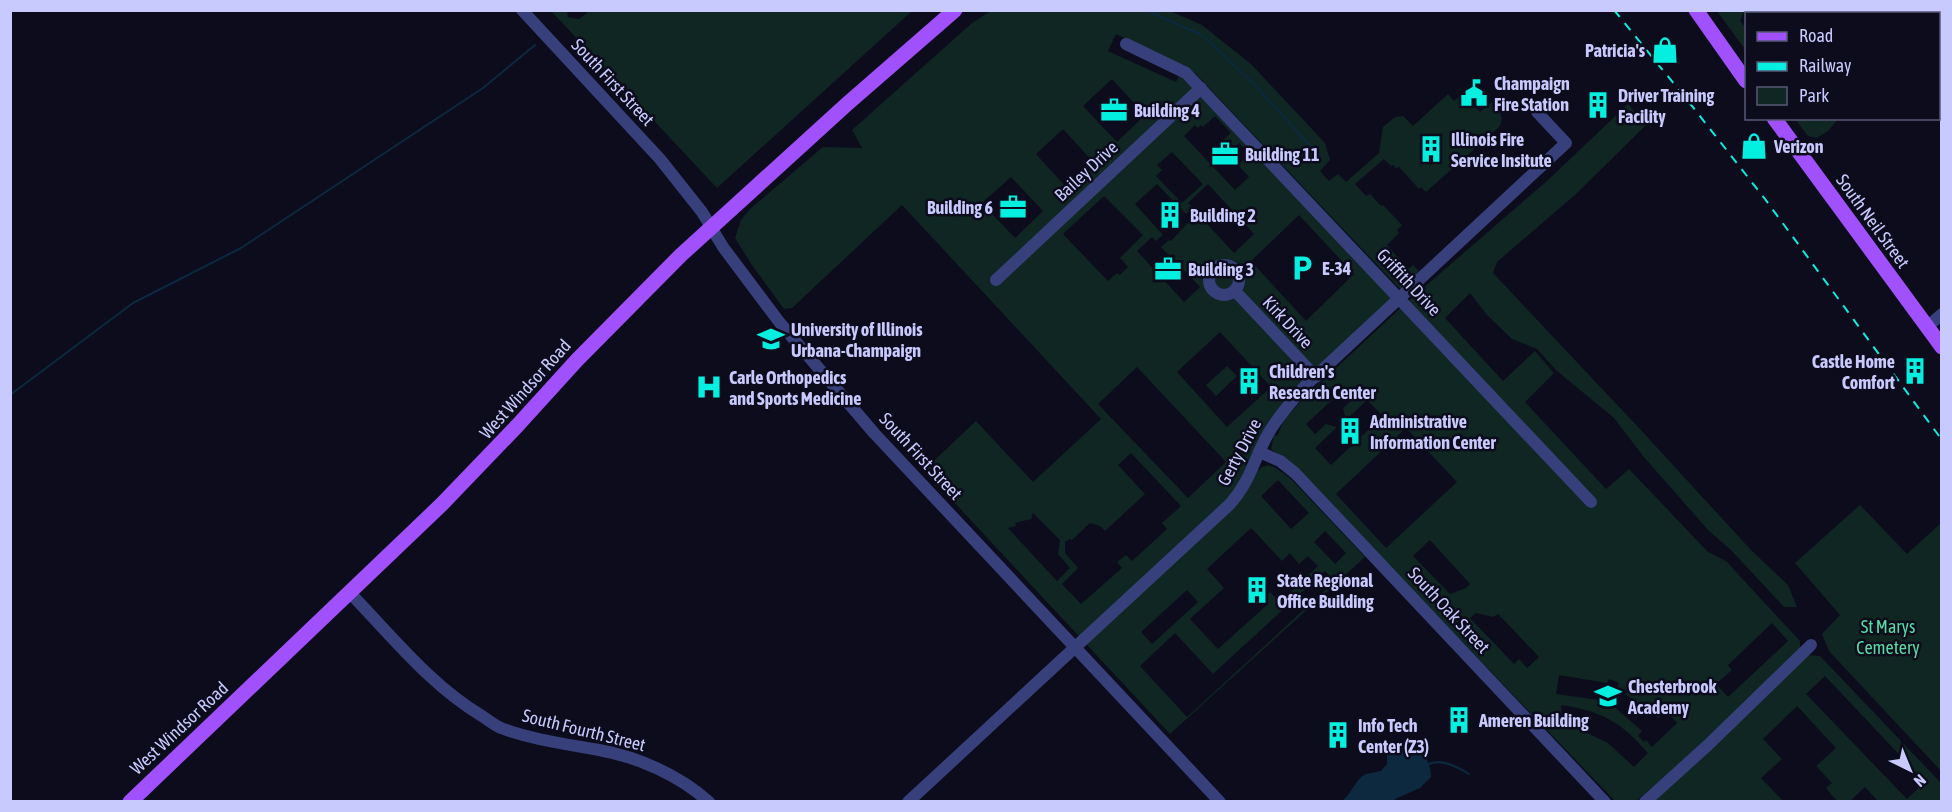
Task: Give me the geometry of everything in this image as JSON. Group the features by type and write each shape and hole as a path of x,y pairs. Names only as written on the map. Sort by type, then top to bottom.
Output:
{"main road":[{"name":"West Windsor Road","path":"130,801 458,489 637,297 847,104 955,10"},
{"path":"1696,10 1745,80"},
{"name":"South Neil Street","path":"1775,120 1941,347"}],"street":[{"name":"South First Street","path":"522,10 660,159 702,212 711,228 780,323 866,424 1220,801"},
{"name":"Griffith Drive","path":"1126,44 1186,73 1591,502"},
{"name":"Bailey Drive","path":"996,280 1201,88"},
{"name":"Gerty Drive","path":"908,801 1230,504 1244,487 1277,418 1316,377 1566,143 1537,112"},
{"name":"Kirk Drive","path":"1235,291 1316,377"},
{"path":"1927,327 1941,314"},
{"name":"South Oak Street","path":"1259,452 1280,461 1295,473 1605,801"},
{"name":"South Fourth Street","path":"349,592 438,684 463,705 499,727 545,741 602,750 653,766 694,788 709,801"},
{"path":"1645,801 1708,745 1811,645"}],"green space":[{"path":"591,10 912,11 717,188 551,11 567,11 568,17 579,19"},
{"path":"991,11 1170,11 1202,25 1251,64 1325,143 1330,160 1320,171 1329,181 1338,174 1346,182 1379,153 1383,127 1395,117 1403,116 1413,126 1448,94 1454,101 1463,94 1480,112 1492,102 1501,114 1498,128 1426,192 1421,187 1419,189 1399,167 1391,166 1384,159 1355,184 1366,196 1370,194 1381,206 1383,205 1402,225 1397,230 1399,233 1387,245 1408,269 1413,265 1418,270 1419,276 1400,289 1195,73 1116,34 1108,51 1176,82 1180,74 1392,297 1281,405 1266,425 1260,438 1249,478 1262,467 1269,465 1276,468 1291,479 1365,557 1170,734 924,470 976,421 1033,482 1101,419 902,205 792,308 784,309 735,238 741,220 750,209 823,147 862,148 852,130 972,23","holes":["1112,79 1145,115 1117,142 1083,106","1215,116 1231,133 1222,141 1231,150 1239,143 1253,157 1248,163 1244,159 1238,165 1249,177 1235,190 1184,136 1195,125 1198,128 1201,125 1203,127","1063,129 1094,163 1067,188 1036,154","1172,152 1203,184 1182,203 1156,176 1162,170 1157,165","1011,177 1043,211 1015,238 982,203","1157,184 1186,214 1193,208 1188,203 1208,184 1254,234 1234,253 1197,213 1171,241 1169,240 1161,247 1200,287 1184,302 1137,251 1152,237 1156,241 1163,235 1135,204","1104,196 1143,235 1120,258 1128,267 1120,275 1117,273 1108,281 1063,234","1299,215 1354,274 1306,321 1251,261","1220,332 1271,387 1227,427 1177,372","1137,367 1226,462 1188,498 1098,404","1131,453 1181,506 1162,523 1167,529 1132,561 1126,555 1117,562 1122,568 1081,604 1062,584 1078,568 1065,553 1065,542 1072,540 1090,523 1100,526 1105,531 1145,494 1118,465","1278,480 1309,513 1291,529 1261,496","1033,513 1060,540 1058,554 1070,568 1057,581 1008,528 1016,526 1015,523 1031,519","1251,528 1282,561 1290,553 1299,564 1308,556 1318,566 1280,602 1270,592 1263,599 1268,604 1218,649 1190,619 1224,588 1207,569","1325,531 1346,553 1335,564 1314,542","1325,571 1335,581 1187,717 1140,666 1175,633 1213,674","1187,590 1198,602 1152,644 1141,632"]},
{"path":"1717,11 1744,11 1740,21 1745,27 1745,50"},
{"path":"1628,104 1646,125 1575,195 1497,262 1493,273 1751,550 1788,585 1797,607 1784,607 1731,550 1709,531 1643,456 1614,418 1557,371 1537,349 1512,339 1487,315 1470,293 1445,318 1503,381 1535,351 1554,373 1525,402 1606,489 1629,469 1708,552 1726,561 1800,641 1800,650 1699,746 1636,801 1615,801 1292,464 1271,449 1274,435 1277,436 1284,420 1306,396 1407,302 1548,180","holes":["1343,390 1352,400 1343,408 1346,420 1367,400 1383,416 1331,465 1315,448 1337,427 1326,424 1315,434 1306,424","1406,428 1457,482 1386,548 1336,494","1430,540 1470,584 1450,594 1413,556","1476,613 1493,617 1498,614 1539,657 1527,668 1519,659 1514,664 1470,618","1772,623 1788,641 1728,697 1716,684 1732,670 1728,665","1559,675 1607,683 1609,679 1619,683 1617,688 1658,718 1666,711 1677,723 1652,747 1638,736 1642,731 1610,703 1608,709 1597,705 1599,700 1556,694","1561,705 1588,711 1610,720 1629,733 1648,753 1634,767 1608,743 1573,726 1576,720 1562,719"]},
{"path":"1796,120 1837,120 1828,131 1817,138 1808,136"},
{"path":"1227,366 1237,376 1216,396 1206,385"},
{"name":"St Marys Cemetery","path":"1860,505 1907,554 1941,523 1941,771 1829,651 1822,634 1840,615 1795,563"},
{"path":"1808,655 1820,656 1941,783 1941,801 1878,801 1865,787 1850,801 1837,801 1826,788 1832,783 1816,766 1836,748 1797,706 1763,739 1782,759 1761,778 1783,801 1653,802","holes":["1825,676 1925,782 1907,799 1806,694"]}],"water":[{"path":"1410,743 1425,757 1431,771 1431,777 1420,788 1395,801 1342,801 1362,776 1381,771 1387,764 1387,754 1395,745"}],"waterway":[{"path":"1145,10 1202,35 1255,85 1321,158"},
{"path":"10,395 133,303 241,248 483,88 535,45"},
{"path":"1429,764 1444,763 1469,774"}],"railway":[{"path":"1614,10 1765,199 1942,440"}],"place":[{"name":"Patricia's","path":"1665,50"},
{"name":"Champaign Fire Station","path":"1474,93"},
{"name":"Driver Training Facility","path":"1598,105"},
{"name":"Building 4","path":"1114,110"},
{"name":"Verizon","path":"1754,146"},
{"name":"Illinois Fire Service Insitute","path":"1431,149"},
{"name":"Building 11","path":"1225,154"},
{"name":"Building 6","path":"1013,207"},
{"name":"Building 2","path":"1170,215"},
{"name":"E-34","path":"1302,268"},
{"name":"Building 3","path":"1168,269"},
{"name":"University of Illinois Urbana-Champaign","path":"771,339"},
{"name":"Castle Home Comfort","path":"1915,371"},
{"name":"Children's Research Center","path":"1249,381"},
{"name":"Carle Orthopedics and Sports Medicine","path":"709,387"},
{"name":"Administrative Information Center","path":"1350,431"},
{"name":"State Regional Office Building","path":"1257,590"},
{"name":"Chesterbrook Academy","path":"1608,696"},
{"name":"Ameren Building","path":"1459,720"},
{"name":"Info Tech Center (Z3)","path":"1338,735"}]}
